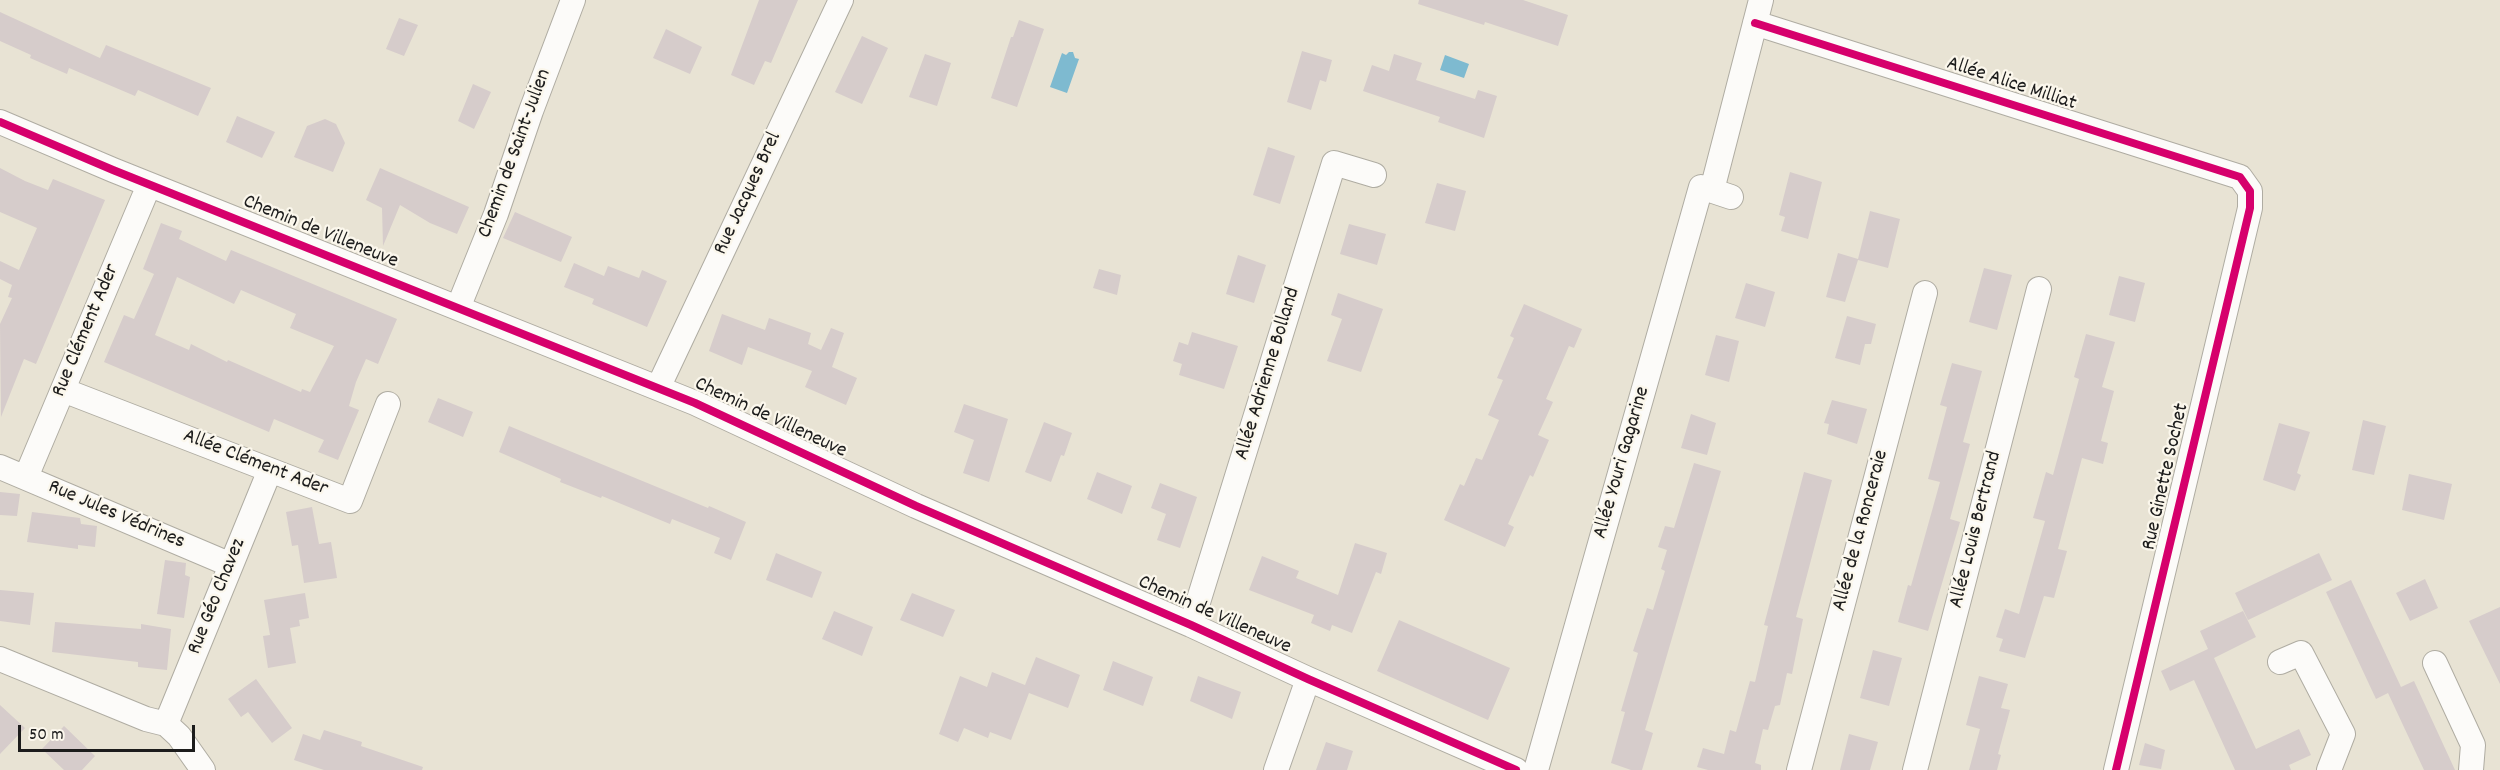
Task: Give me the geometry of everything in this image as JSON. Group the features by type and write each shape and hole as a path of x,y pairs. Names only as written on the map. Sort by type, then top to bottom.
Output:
{"street":[{"name":"Chemin de Saint-Julien","path":"458,308 496,214 531,111 573,0"},
{"name":"Rue Jacques Brel","path":"658,388 841,0"},
{"path":"1755,23 1761,0"},
{"name":"Allée Alice Milliat","path":"1755,23 2240,177 2250,191"},
{"name":"Allée Youri Gagarine","path":"1536,770 1701,187 1721,193 1755,23"},
{"name":"Chemin de Villeneuve","path":"0,122 149,185 658,388 916,506 1191,625 1516,770"},
{"name":"Allée Adrienne Bolland","path":"1191,625 1334,163 1374,175"},
{"name":"Rue Clément Ader","path":"26,477 149,185"},
{"name":"Rue Ginette Sochet","path":"2116,770 2250,208 2250,191"},
{"name":"Allée Louis Bertrand","path":"1915,770 2039,289"},
{"name":"Allée de la Ronceraie","path":"1799,770 1925,293"},
{"name":"Allée Clément Ader","path":"63,390 350,501 388,404"},
{"name":"Rue Jules Védrines","path":"0,466 231,565"},
{"name":"Rue Géo Chavez","path":"166,724 270,470"},
{"path":"2280,662 2301,653 2343,734 2329,770"},
{"path":"0,659 146,719 166,724 179,736 203,770"},
{"path":"2435,663 2473,745 2471,770"},
{"path":"1276,770 1308,679"}],"water":[{"path":"1073,52 1075,58 1079,59 1067,93 1050,87 1062,53 1066,55"},
{"path":"1445,55 1469,64 1464,78 1440,70"}],"building":[{"path":"759,0 798,0 771,63 765,61 754,85 731,75"},
{"path":"1419,0 1523,0 1568,15 1558,46 1485,22 1484,25 1418,4"},
{"path":"0,12 100,58 106,45 211,88 198,116 138,90 135,96 69,68 67,74 30,58 31,55 0,41"},
{"path":"399,18 418,25 404,56 386,49"},
{"path":"1019,20 1044,29 1017,107 991,98"},
{"path":"666,29 702,47 690,74 653,58"},
{"path":"862,36 888,48 862,104 835,92"},
{"path":"1302,51 1332,60 1326,82 1320,80 1311,110 1287,102"},
{"path":"925,54 951,63 937,106 909,97"},
{"path":"1394,54 1422,63 1416,80 1475,99 1478,90 1497,96 1484,138 1438,122 1440,117 1363,91 1372,65 1389,71"},
{"path":"473,84 491,92 474,129 458,121"},
{"path":"237,116 275,132 262,158 226,142"},
{"path":"325,119 336,124 345,143 333,172 294,157 307,126"},
{"path":"1268,147 1295,156 1280,204 1253,195"},
{"path":"0,168 48,190 53,179 105,200 36,364 24,359 1,417 0,324 12,298 8,297 12,285 0,279 0,261 19,270 37,228 0,212"},
{"path":"380,168 469,207 457,234 430,223 400,205 383,246 382,208 366,200"},
{"path":"1790,172 1822,182 1808,239 1781,231 1785,217 1779,215"},
{"path":"1437,183 1466,191 1455,231 1425,223"},
{"path":"1870,211 1900,219 1888,268 1858,260 1845,302 1826,297 1838,253 1858,259"},
{"path":"515,212 572,237 561,262 503,238"},
{"path":"161,223 182,231 179,239 226,261 231,250 397,319 378,364 366,359 356,382 349,406 359,410 338,460 318,452 324,440 274,419 269,432 104,362 124,315 134,319 154,274 143,269","holes":["177,277 234,304 241,290 296,314 290,328 334,346 310,392 302,389 301,392 228,360 227,362 191,344 189,350 155,335"]},
{"path":"1349,224 1386,234 1377,265 1340,254"},
{"path":"1238,255 1266,265 1254,303 1226,294"},
{"path":"574,263 604,276 608,266 639,278 642,270 667,281 647,327 592,304 594,299 564,287"},
{"path":"1984,268 2012,275 1997,330 1969,322"},
{"path":"1099,269 1121,275 1117,295 1093,288"},
{"path":"2119,276 2145,283 2135,322 2109,315"},
{"path":"1746,283 1775,292 1765,327 1735,318"},
{"path":"1338,293 1383,309 1361,372 1327,361 1342,319 1331,315"},
{"path":"1524,304 1582,329 1574,348 1569,346 1546,399 1553,402 1538,435 1549,440 1533,477 1530,475 1508,524 1514,527 1505,547 1444,520 1460,484 1464,486 1476,458 1482,460 1499,420 1488,415 1503,380 1497,378 1514,338 1510,336"},
{"path":"722,314 765,330 769,318 811,333 808,344 821,350 831,328 844,333 832,367 857,378 846,405 805,387 812,371 748,347 742,365 709,351"},
{"path":"1847,316 1876,324 1871,344 1865,344 1860,365 1835,358"},
{"path":"1192,332 1238,346 1224,389 1179,375 1182,364 1173,361 1179,342 1188,345"},
{"path":"2086,334 2115,342 2102,387 2114,391 2101,441 2108,443 2103,464 2082,458 2058,549 2067,551 2054,598 2044,596 2025,658 1999,651 2003,639 1996,637 2005,609 2019,614 2045,521 2033,518 2046,472 2053,475 2079,379 2074,377"},
{"path":"1716,335 1739,341 1729,382 1705,375"},
{"path":"1952,363 1982,371 1963,442 1970,444 1950,519 1960,522 1928,631 1898,622 1908,585 1911,586 1940,482 1928,479 1947,407 1940,405"},
{"path":"438,398 473,412 463,437 428,422"},
{"path":"1832,400 1867,409 1857,444 1827,434 1829,424 1824,423"},
{"path":"964,404 1008,419 989,482 963,473 974,440 954,432"},
{"path":"1691,414 1716,423 1707,455 1681,448"},
{"path":"2363,420 2386,426 2374,475 2352,470"},
{"path":"1044,422 1072,433 1051,482 1025,472"},
{"path":"2279,423 2310,432 2297,473 2301,475 2295,491 2263,480"},
{"path":"509,426 746,522 731,560 714,553 720,538 672,519 670,524 602,496 601,498 560,482 561,479 499,452"},
{"path":"1694,463 1721,471 1645,730 1653,733 1642,770 1631,770 1611,763 1625,712 1621,711 1638,653 1633,651 1647,608 1653,610 1665,571 1661,569 1667,550 1658,547 1665,526 1674,528"},
{"path":"1097,472 1132,486 1122,514 1087,499"},
{"path":"1804,472 1832,480 1796,617 1803,619 1792,674 1787,673 1780,705 1775,706 1768,730 1763,729 1755,763 1761,765 1761,770 1708,770 1697,767 1703,748 1724,754 1730,730 1736,732 1750,681 1755,682 1768,626 1764,625"},
{"path":"2409,474 2452,484 2444,520 2402,510"},
{"path":"1160,483 1197,497 1180,548 1157,540 1166,514 1151,508"},
{"path":"0,492 20,494 17,516 0,515"},
{"path":"312,507 319,544 331,542 337,578 304,583 298,545 292,546 286,512"},
{"path":"32,512 80,518 81,524 97,526 95,547 78,545 78,549 27,542"},
{"path":"1355,543 1387,553 1381,574 1376,572 1352,633 1332,625 1330,631 1311,623 1314,615 1249,590 1262,556 1299,571 1296,578 1338,595"},
{"path":"776,553 822,572 812,598 766,580"},
{"path":"2319,553 2332,580 2248,620 2235,593"},
{"path":"165,560 186,563 185,575 190,577 184,618 157,614"},
{"path":"2425,579 2438,608 2410,621 2396,593"},
{"path":"2351,580 2401,687 2414,681 2455,770 2424,770 2388,693 2376,699 2326,592"},
{"path":"0,590 34,593 30,625 0,621"},
{"path":"305,593 309,618 299,620 300,626 290,628 296,663 268,668 263,636 270,635 264,600"},
{"path":"912,593 955,610 943,637 900,620"},
{"path":"2500,607 2500,684 2469,621"},
{"path":"834,611 873,627 862,656 822,639"},
{"path":"2243,611 2256,637 2214,658 2256,749 2299,729 2311,755 2289,765 2291,770 2235,770 2194,680 2170,691 2161,671 2208,649 2200,631"},
{"path":"1399,620 1510,668 1488,720 1377,671"},
{"path":"55,622 141,629 141,624 171,629 167,670 138,667 138,662 52,652"},
{"path":"1873,650 1902,658 1889,706 1860,698"},
{"path":"1036,657 1080,675 1068,708 1029,693 1011,740 990,732 988,738 964,728 958,742 939,734 960,676 987,687 992,672 1025,685"},
{"path":"1113,661 1153,677 1143,706 1103,690"},
{"path":"1198,676 1241,692 1232,719 1190,701"},
{"path":"1979,676 2008,684 2001,708 2010,710 1998,754 2001,755 1997,770 1969,770 1980,729 1966,725"},
{"path":"256,679 292,728 272,743 248,712 241,717 228,699"},
{"path":"0,705 25,728 0,754"},
{"path":"64,726 95,756 82,770 64,770 42,749"},
{"path":"324,730 362,742 361,746 423,767 422,770 324,770 294,760 303,734 320,740"},
{"path":"1849,734 1878,742 1870,770 1840,770"},
{"path":"1326,742 1353,751 1347,770 1316,770"},
{"path":"2145,743 2165,750 2161,769 2139,765"}],"cycle path":[{"path":"1755,23 2240,177 2250,191 2250,208 2116,770"},
{"path":"0,122 113,170 695,403 916,506 1191,625 1516,770"}]}
